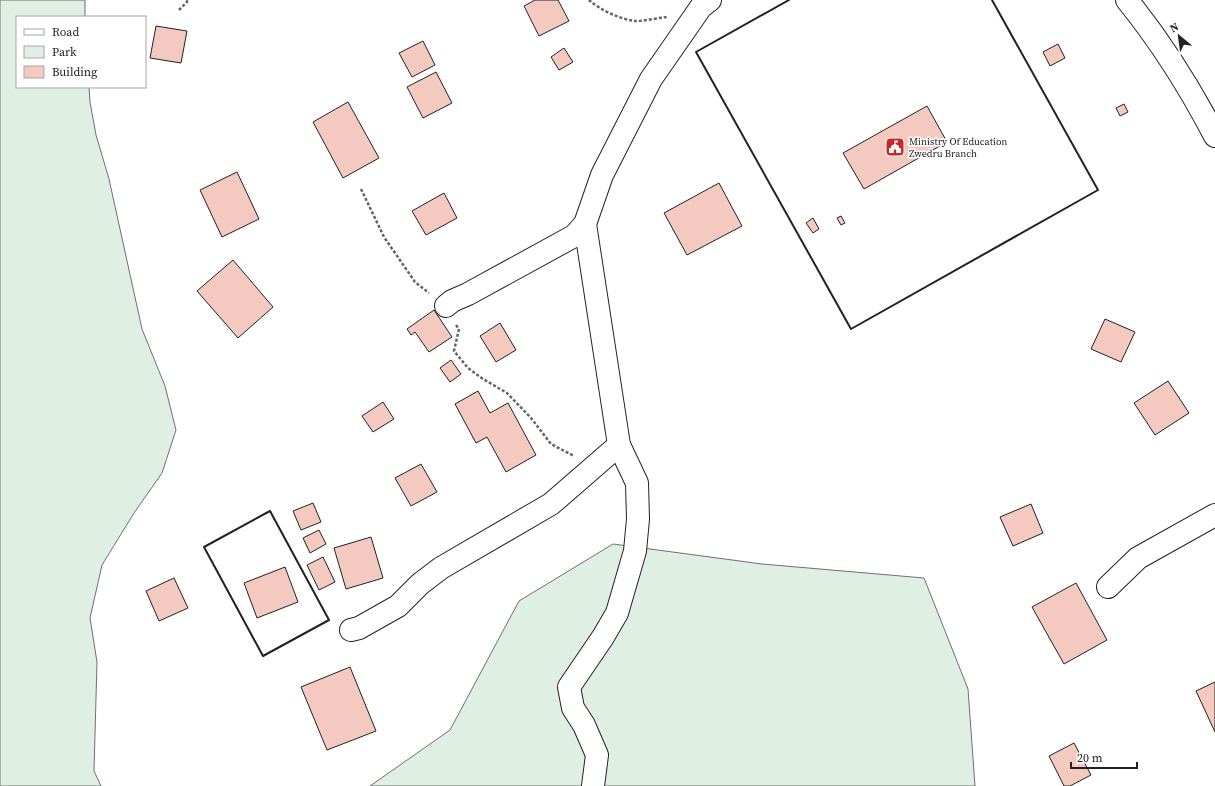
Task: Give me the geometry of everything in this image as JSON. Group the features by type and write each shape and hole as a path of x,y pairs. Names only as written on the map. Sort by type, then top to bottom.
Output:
{"main road":[{"path":"1127,0 1146,24 1196,99 1215,136"},
{"path":"446,306 452,301 468,294 574,236 585,224 602,175 651,79 705,3"},
{"path":"585,224 619,445 637,483 638,519 635,551 617,613 603,637 569,687 573,708 584,725 597,755 593,786"},
{"path":"351,630 358,628 398,606 420,584 441,568 551,504 619,445"},
{"path":"1108,587 1138,558 1215,515"}],"path":[{"path":"179,10 188,0"},
{"path":"589,0 593,4 615,15 635,21 680,16 705,3"},
{"path":"361,189 384,237 415,282 446,306 459,328 454,351 468,368 507,393 531,418 551,444 579,459 596,464"}],"green space":[{"path":"0,0 85,0 85,16 16,16 16,88 89,88 96,135 109,179 142,329 165,386 176,430 162,473 134,513 102,565 90,618 97,662 94,771 101,786 0,786"},
{"path":"613,544 762,564 924,578 968,689 975,786 370,786 450,730 519,601"}],"building":[{"path":"535,0 558,0 569,21 539,36 524,6"},
{"path":"156,26 187,31 181,63 150,58"},
{"path":"423,41 435,65 412,77 399,53"},
{"path":"1058,44 1065,58 1050,66 1043,52"},
{"path":"564,48 573,62 559,70 551,57"},
{"path":"436,72 452,103 423,118 407,87"},
{"path":"348,102 379,158 343,178 313,122"},
{"path":"1124,104 1128,112 1120,116 1116,108"},
{"name":"Ministry Of Education Zwedru Branch","path":"927,106 947,142 864,189 843,153"},
{"path":"237,172 259,219 222,237 200,190"},
{"path":"719,183 742,226 687,255 664,213"},
{"path":"444,193 457,218 426,235 412,211"},
{"path":"841,216 845,223 841,225 837,218"},
{"path":"813,218 819,229 813,233 806,223"},
{"path":"233,260 273,307 238,338 197,291"},
{"path":"434,310 452,337 429,352 415,332 411,335 407,329"},
{"path":"1105,319 1135,332 1121,362 1091,349"},
{"path":"500,323 516,350 496,362 480,336"},
{"path":"451,360 461,374 450,382 440,368"},
{"path":"1168,381 1189,413 1155,435 1134,403"},
{"path":"478,391 490,413 508,403 536,455 506,472 487,437 476,443 455,404"},
{"path":"383,402 394,419 373,432 362,416"},
{"path":"421,464 437,492 411,506 395,478"},
{"path":"313,503 321,522 301,530 293,511"},
{"path":"1031,504 1043,533 1013,546 1000,517"},
{"path":"319,530 326,544 310,553 303,538"},
{"path":"371,537 383,578 346,589 334,548"},
{"path":"323,557 335,582 319,590 307,565"},
{"path":"285,567 298,602 257,618 244,583"},
{"path":"174,578 188,608 159,621 146,591"},
{"path":"1076,583 1107,640 1064,664 1032,607"},
{"path":"350,667 376,731 327,750 301,687"},
{"path":"1215,682 1215,732 1196,691"},
{"path":"1074,743 1091,775 1070,786 1064,786 1049,756"}],"wall":[{"path":"789,0 696,52 851,329 1098,190 992,0"},
{"path":"270,511 329,620 263,656 204,547 270,511"}],"place":[{"name":"Ministry Of Education Zwedru Branch","path":"895,147"}]}
